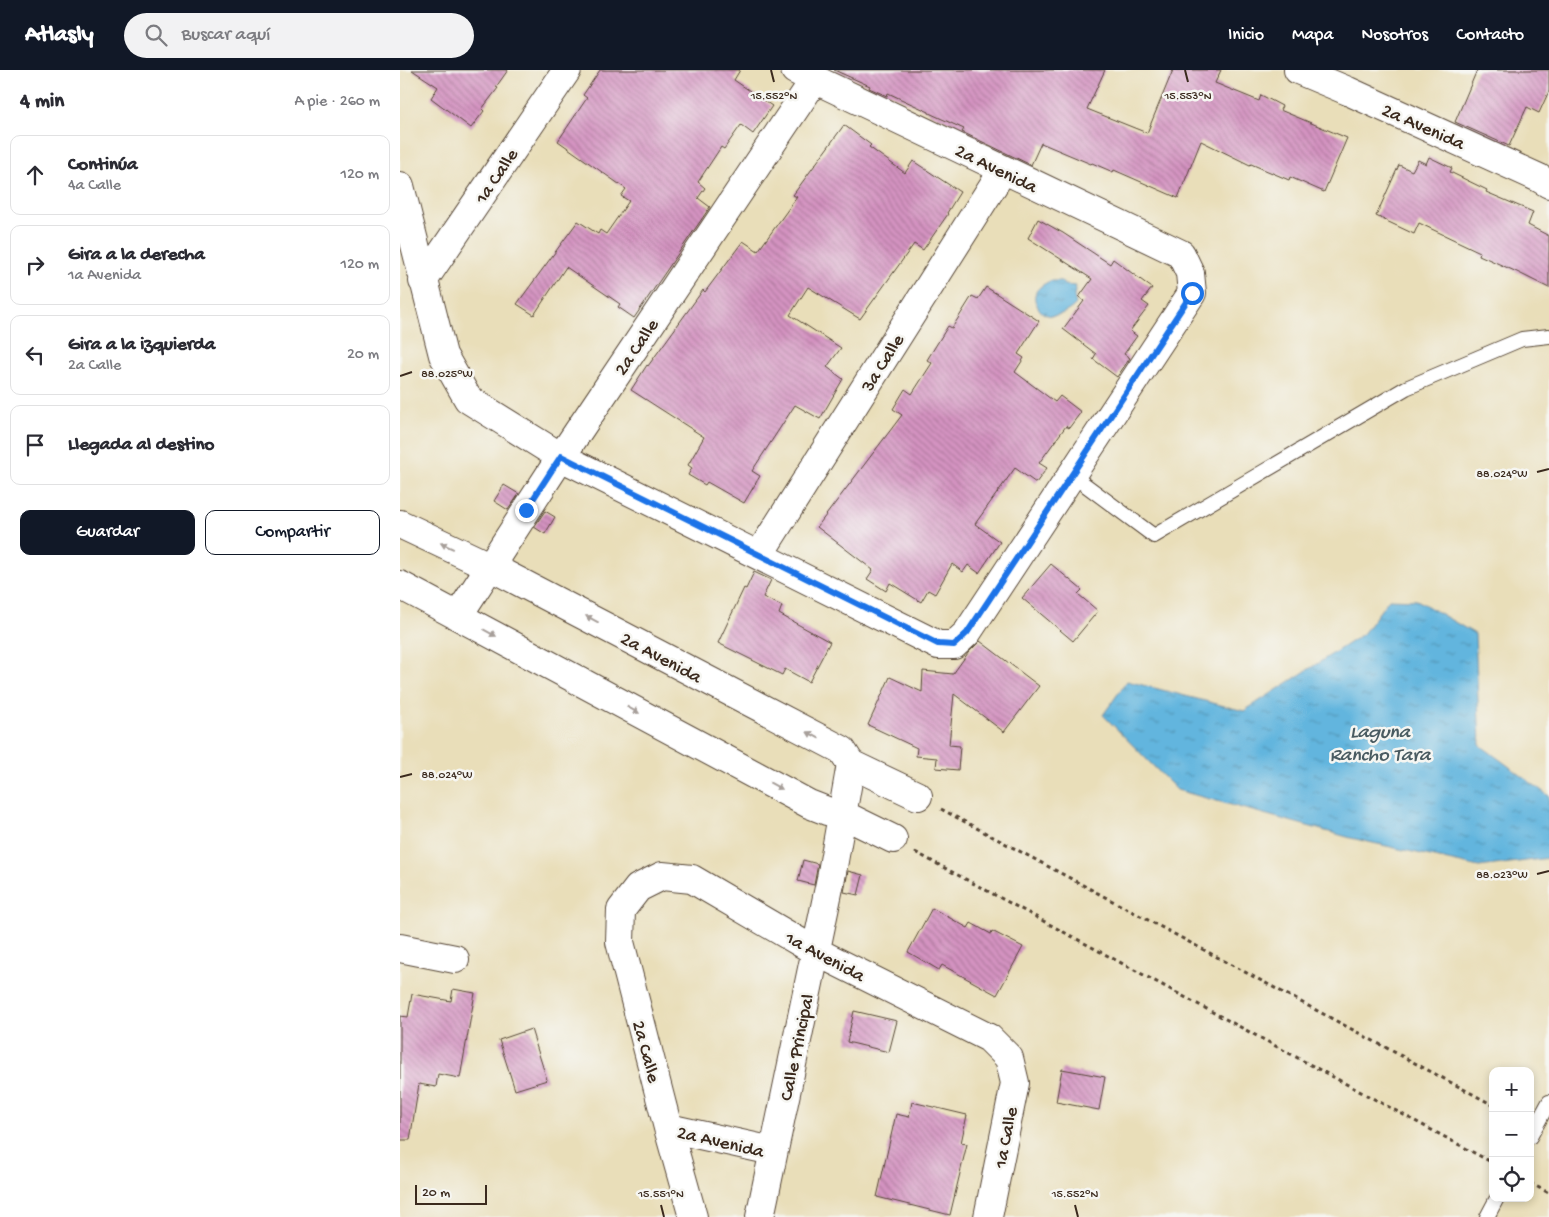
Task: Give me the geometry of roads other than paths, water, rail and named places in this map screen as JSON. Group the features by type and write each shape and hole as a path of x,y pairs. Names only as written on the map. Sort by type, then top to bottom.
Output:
{"street":[{"name":"1a Calle","path":"423,281 567,70"},
{"name":"2a Avenida","path":"1298,70 1352,80 1546,172"},
{"name":"2a Avenida","path":"805,74 1181,254 1190,273 1192,293 1072,476"},
{"name":"2a Calle","path":"458,616 805,74"},
{"name":"3a Calle","path":"758,555 1003,170"},
{"path":"400,186 443,355 468,399 561,456 938,644 954,645 967,633 1072,476"},
{"name":"2a Avenida","path":"400,524 489,566 842,750 850,764 918,796"},
{"path":"400,586 809,804 842,814 893,839"},
{"name":"Calle Principal","path":"760,1217 831,878 850,764"},
{"path":"809,804 836,846"},
{"name":"1a Avenida","path":"638,888 662,876 692,879 815,951 989,1038 1009,1058"},
{"name":"2a Calle","path":"638,888 622,910 620,942 693,1217"},
{"path":"400,948 456,958"},
{"name":"1a Calle","path":"988,1217 1015,1084 1009,1058"},
{"name":"2a Avenida","path":"668,1128 773,1152"}],"lane":[{"path":"1072,476 1154,536 1406,388 1522,339 1549,336"},
{"path":"1534,1130 1549,1102"},
{"path":"1487,1217 1495,1202"}],"water":[{"path":"1050,281 1061,281 1064,285 1076,286 1074,296 1076,304 1072,308 1055,315 1045,314 1040,311 1036,303 1035,294 1041,286"},
{"name":"Laguna Rancho Tara","path":"1389,599 1417,600 1475,634 1480,745 1549,796 1549,858 1479,867 1351,838 1177,790 1103,715 1127,681 1244,711 1363,634"}]}
